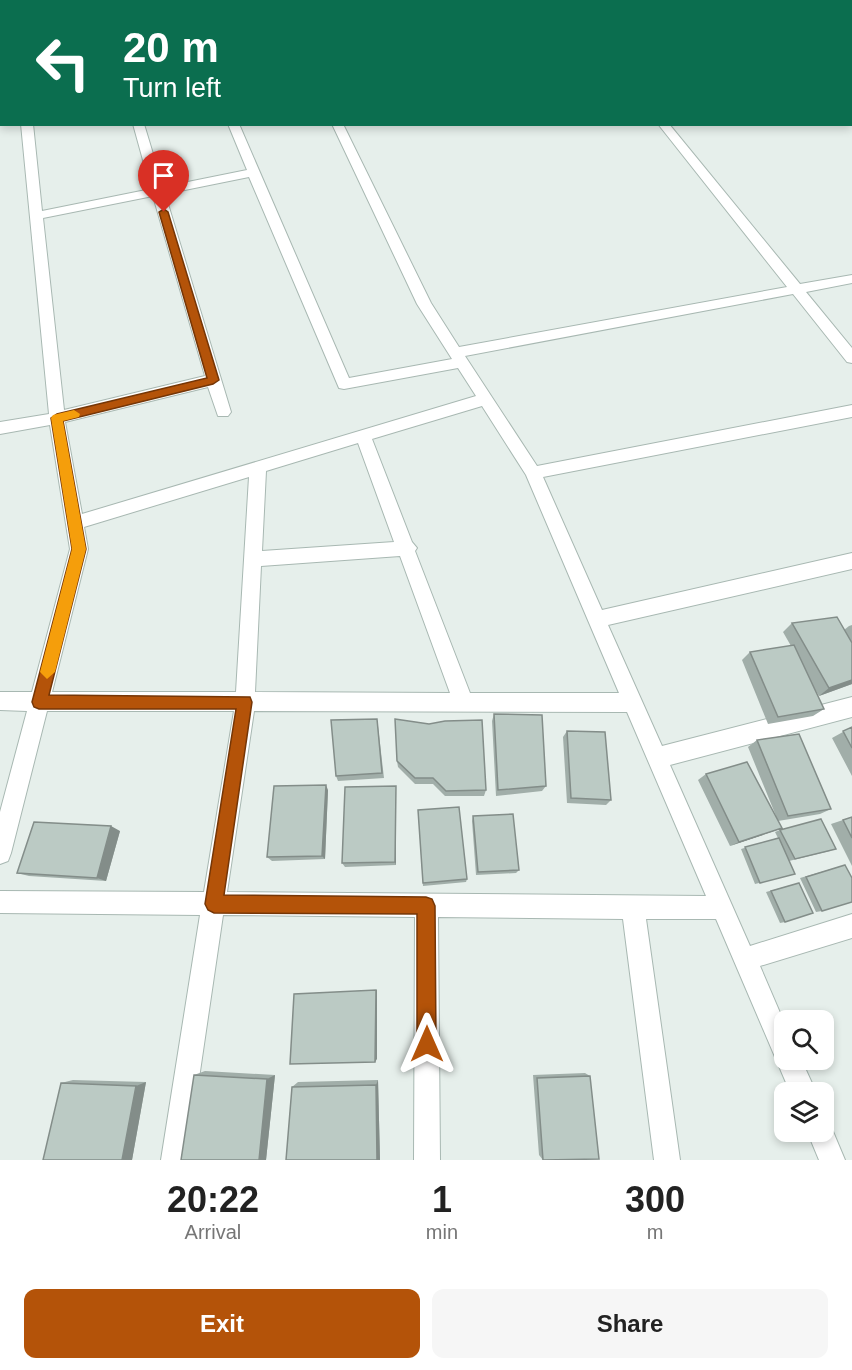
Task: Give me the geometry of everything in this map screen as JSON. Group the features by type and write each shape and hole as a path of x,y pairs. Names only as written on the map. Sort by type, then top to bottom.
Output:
{"street":[{"path":"0,853 79,549 57,418 27,126"},
{"path":"139,126 223,412"},
{"path":"234,126 344,384 458,358 852,279"},
{"path":"338,126 424,304 533,473 774,1027"},
{"path":"665,126 852,358"},
{"path":"35,216 254,172"},
{"path":"0,428 57,418 213,380"},
{"path":"74,523 486,399"},
{"path":"533,473 852,411"},
{"path":"363,436 408,548 465,703"},
{"path":"174,1160 245,702 258,468"},
{"path":"253,559 408,548"},
{"path":"597,619 852,561"},
{"path":"0,701 633,703"},
{"path":"657,758 852,707"},
{"path":"0,902 723,908"},
{"path":"426,906 427,1160"},
{"path":"633,907 667,1160"},
{"path":"745,960 852,926"},
{"path":"825,1142 832,1160"}],"building":[{"path":"837,617 852,643 852,680 829,688 792,623"},
{"path":"794,645 824,709 778,717 750,652"},
{"path":"494,714 542,715 546,786 498,790"},
{"path":"377,719 382,773 336,776 331,720"},
{"path":"395,719 429,724 482,720 486,790 446,791 433,778 415,778 397,761"},
{"path":"852,727 852,748 843,731"},
{"path":"567,731 605,732 611,800 571,798"},
{"path":"799,734 831,809 788,816 757,740"},
{"path":"747,762 782,828 739,842 706,774"},
{"path":"326,785 322,856 267,857 274,786"},
{"path":"396,786 395,862 342,863 345,787"},
{"path":"459,807 467,879 423,883 418,810"},
{"path":"513,814 519,870 478,872 473,816"},
{"path":"852,817 852,838 843,820"},
{"path":"821,819 836,849 795,859 780,830"},
{"path":"34,822 111,826 97,878 17,873"},
{"path":"779,838 795,874 760,883 745,847"},
{"path":"845,865 852,878 852,902 822,911 806,877"},
{"path":"799,883 813,913 785,922 771,891"},
{"path":"376,990 375,1062 290,1064 294,994"},
{"path":"194,1075 267,1079 259,1160 181,1160"},
{"path":"590,1076 599,1159 543,1160 537,1078"},
{"path":"61,1083 136,1086 122,1160 43,1160"},
{"path":"376,1085 377,1160 286,1160 292,1087"}],"slow traffic":[{"path":"47,672 79,549 57,418 74,414"}],"route":[{"path":"164,212 213,380 57,418 79,549 39,702 245,702 214,904 426,906 427,1044"}]}
